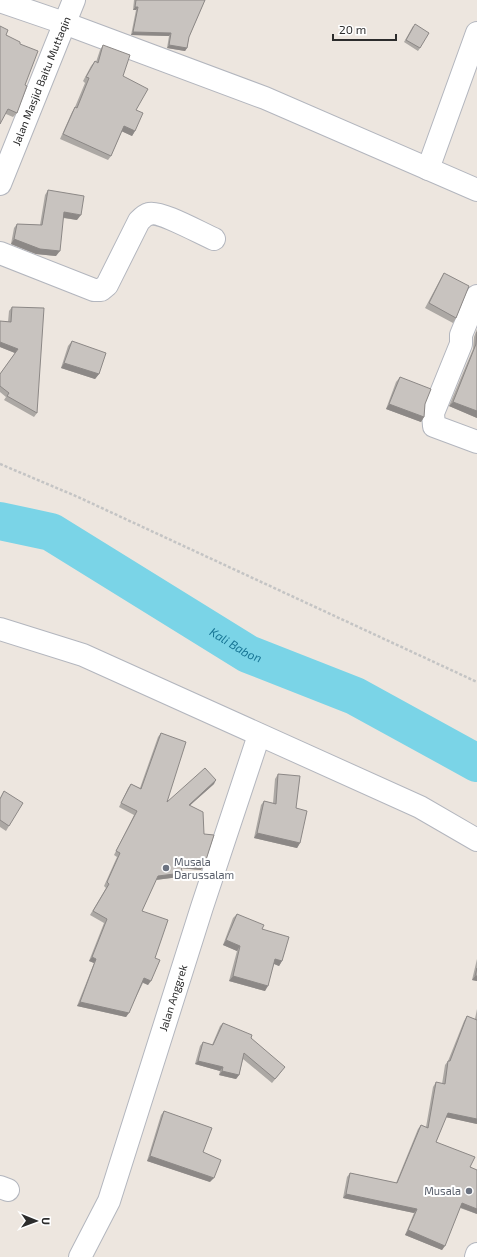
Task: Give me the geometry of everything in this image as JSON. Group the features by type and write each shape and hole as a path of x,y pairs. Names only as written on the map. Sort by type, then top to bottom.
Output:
{"street":[{"name":"Jalan Masjid Baitu Muttaqin","path":"0,184 74,0"},
{"path":"0,1 64,23 265,98 477,190"},
{"path":"428,169 477,34"},
{"path":"0,253 94,290 101,290 107,285 139,222 149,213 166,217 214,239"},
{"path":"477,296 461,335 461,344 433,413 434,426 477,442"},
{"path":"0,629 82,655 420,807 477,840"},
{"name":"Jalan Anggrek","path":"80,1257 109,1201 202,907 259,735"}],"path":[{"path":"0,464 78,497 477,682"}],"building":[{"path":"136,0 205,0 189,37 187,48 169,45 171,33 133,32 138,7 135,7"},
{"path":"415,24 429,33 420,48 406,40"},
{"path":"0,26 8,30 6,35 20,42 20,44 38,51 25,85 27,86 17,113 8,109 0,124"},
{"path":"103,45 130,55 123,76 148,89 136,110 143,113 135,131 124,126 111,156 63,134 75,107 77,108 89,78 86,77 95,61 98,63"},
{"path":"48,190 84,196 81,215 64,212 60,251 40,249 14,239 17,224 42,225"},
{"path":"444,273 469,286 456,318 429,303"},
{"path":"12,307 44,308 37,413 7,396 9,393 0,386 0,374 18,349 0,342 0,321 11,322"},
{"path":"477,332 477,411 453,402 476,344"},
{"path":"72,341 106,353 99,374 64,363"},
{"path":"400,377 431,389 425,404 424,417 389,404"},
{"path":"161,733 186,742 167,802 205,768 216,780 189,805 203,812 204,834 214,835 204,866 181,864 182,873 158,876 142,911 168,920 155,958 160,960 151,981 144,978 129,1013 80,1002 96,959 92,957 107,919 93,911 109,884 107,882 120,853 116,851 137,811 121,803 131,784 141,789"},
{"path":"278,774 300,776 296,808 307,811 300,843 257,833 264,801 276,804"},
{"path":"4,791 23,803 9,826 0,820 0,799"},
{"path":"237,914 264,925 262,929 289,937 282,961 275,959 268,986 233,976 240,946 226,940"},
{"path":"467,1016 477,1020 477,1119 448,1113 436,1142 475,1157 470,1167 477,1170 477,1209 462,1203 445,1246 408,1230 417,1209 346,1194 350,1173 397,1183 421,1125 428,1128 436,1082 445,1084 448,1061 450,1061"},
{"path":"223,1023 252,1035 251,1038 285,1067 275,1079 244,1053 239,1075 222,1071 223,1067 198,1061 203,1042 213,1045"},
{"path":"164,1111 212,1128 203,1152 221,1160 214,1178 150,1156"}],"waterway":[{"name":"Kali Babon","path":"0,521 51,532 248,654 355,696 477,763"}],"place":[{"name":"Musala Darussalam","path":"166,868"},
{"name":"Musala","path":"469,1191"}]}
